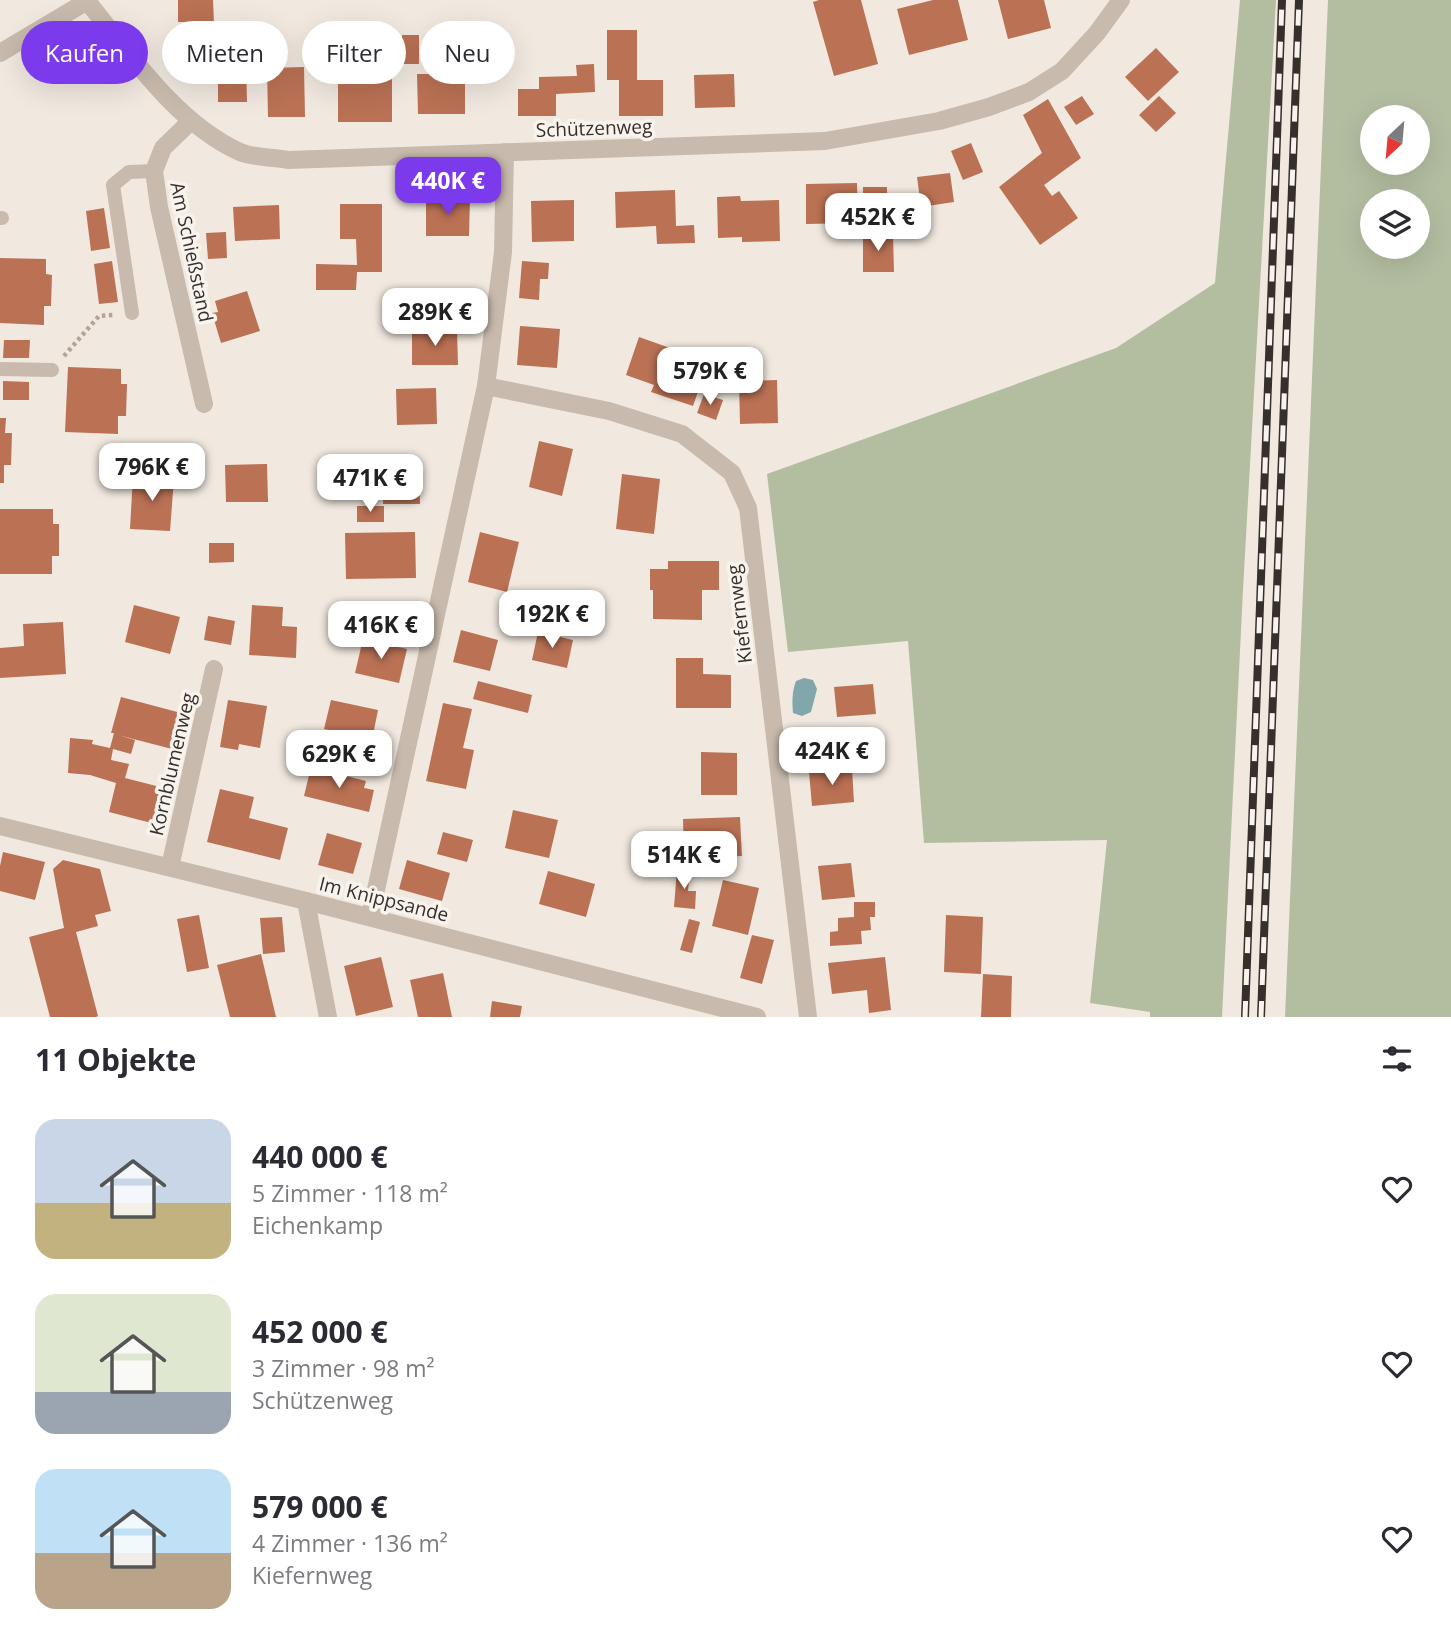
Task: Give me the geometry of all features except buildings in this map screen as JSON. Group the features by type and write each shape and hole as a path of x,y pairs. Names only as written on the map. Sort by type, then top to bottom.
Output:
{"street":[{"name":"Schützenweg","path":"88,1 148,76 191,121 242,153 288,160 825,141 939,121 1029,92 1062,71 1097,33 1121,0"},
{"path":"0,53 88,1"},
{"name":"Am Schießstand","path":"191,121 163,148 154,171 159,207 204,404"},
{"path":"370,917 486,386 503,252 505,152"},
{"name":"Kiefernweg","path":"486,386 609,411 682,434 732,473 748,508 808,1017"},
{"name":"Kornblumenweg","path":"170,867 214,669"},
{"name":"Im Knippsande","path":"0,826 370,917 757,1017"},
{"path":"306,901 328,1017"}],"lane":[{"path":"132,313 113,185 129,172 154,171"},
{"path":"0,369 52,370"}],"path":[{"path":"52,370 99,316 132,313"}],"green space":[{"path":"1240,0 1276,0 1222,1017 1150,1017 1150,1012 1090,1003 1107,840 924,843 908,641 788,652 767,474 1116,348 1215,283"},
{"path":"1328,0 1451,0 1451,1017 1285,1017"}],"water":[{"path":"804,678 813,680 817,689 811,712 802,716 793,713 793,697 796,681"}],"railway":[{"path":"1245,1017 1282,0"},
{"path":"1261,1017 1299,0"}]}
